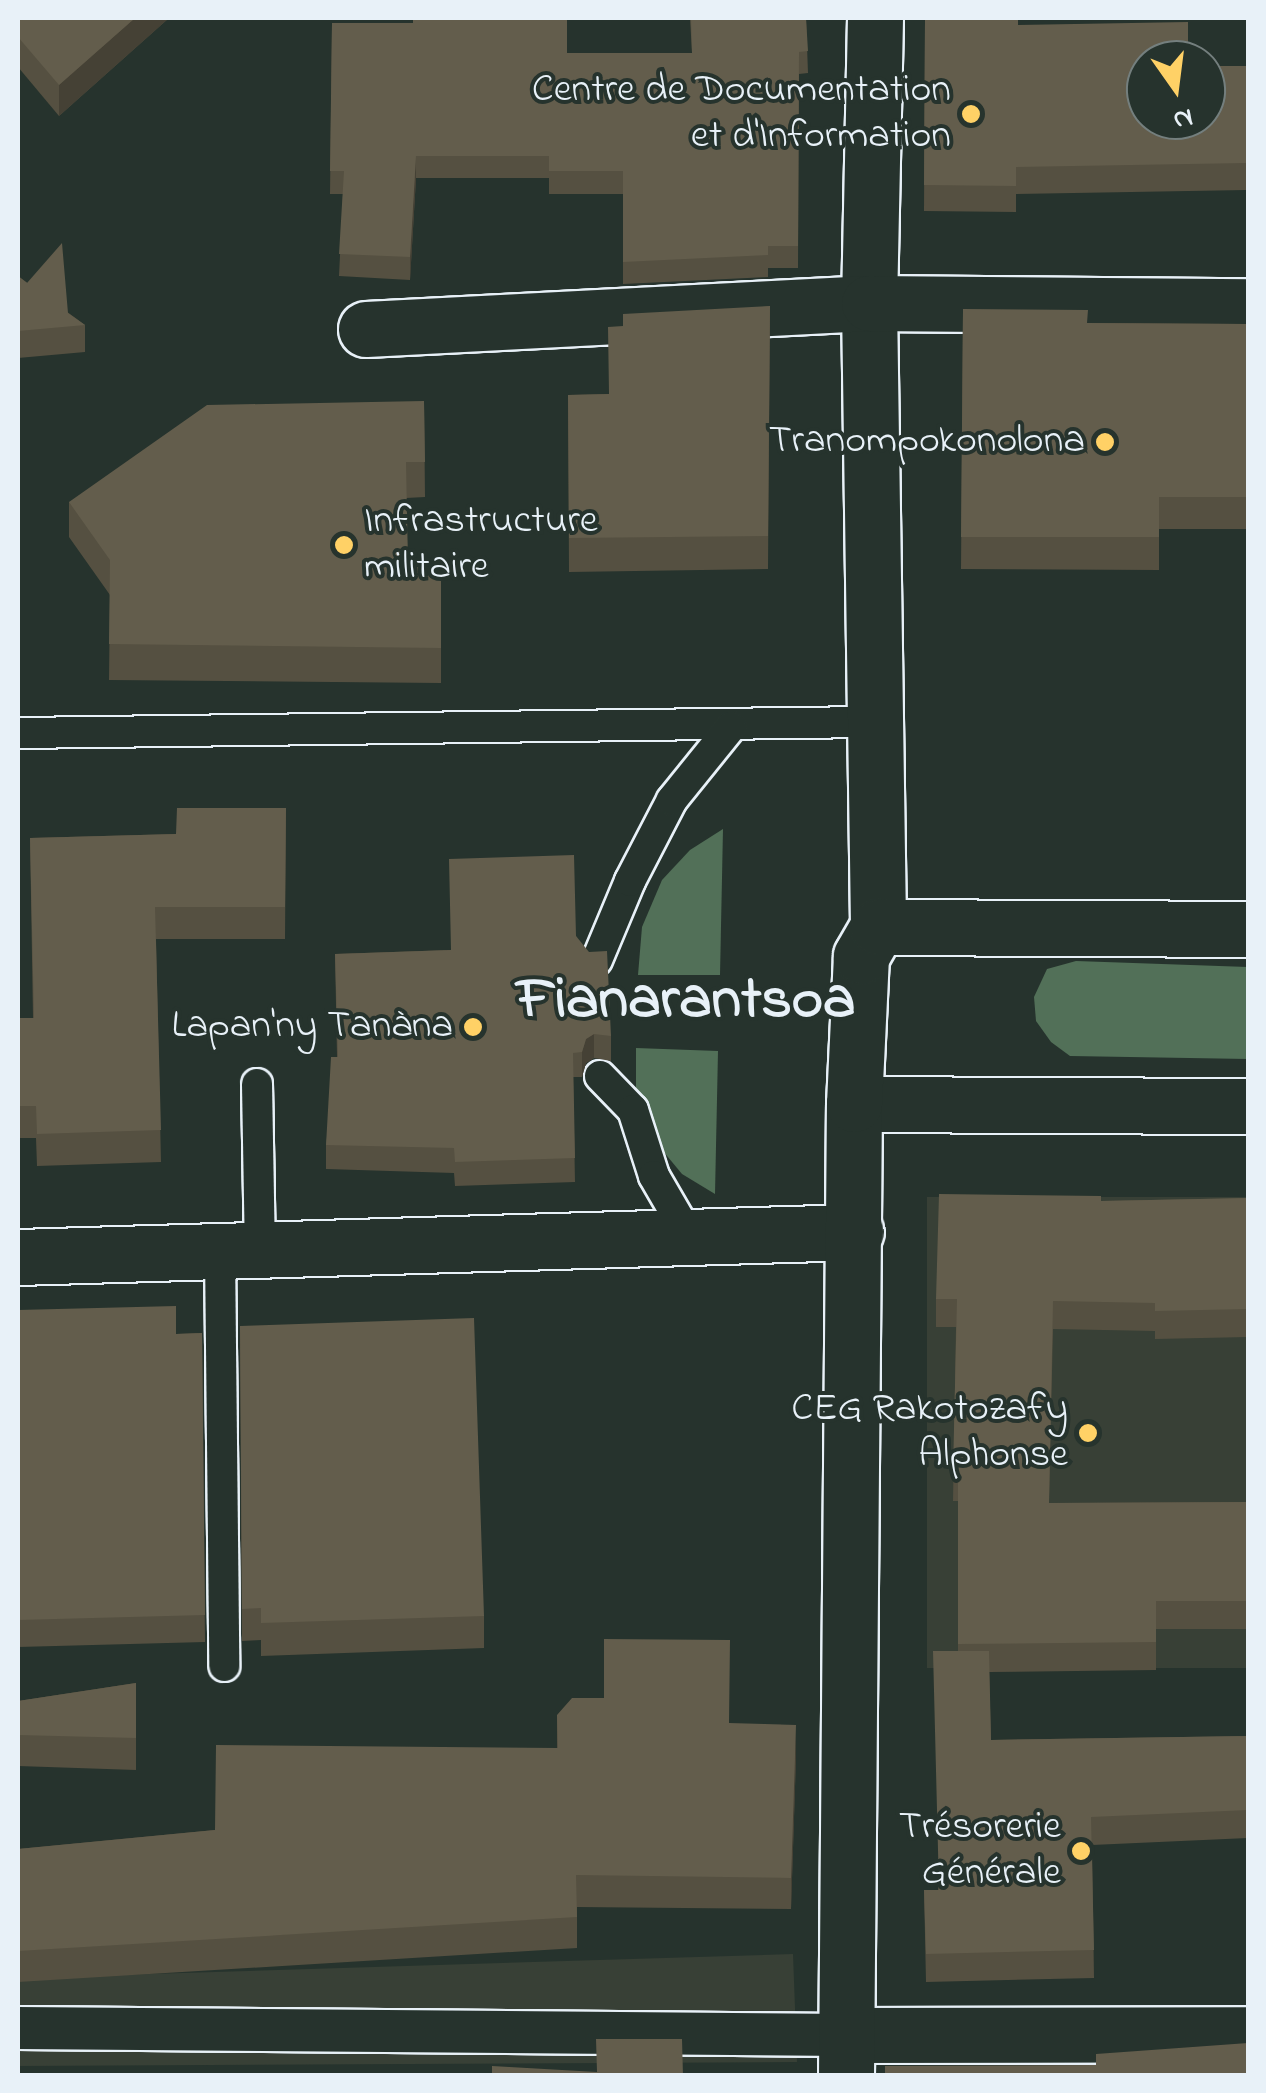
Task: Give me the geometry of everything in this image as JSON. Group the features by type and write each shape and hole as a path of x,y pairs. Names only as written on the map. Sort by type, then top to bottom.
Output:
{"street":[{"path":"846,2055 856,1232 854,1104 861,956 878,926 869,302 875,18"},
{"path":"366,329 869,302 1248,306"},
{"path":"878,926 1248,929"},
{"path":"854,1104 1248,1106"},
{"path":"18,1257 856,1232"},
{"path":"18,2028 846,2055 1248,2034"}],"lane":[{"path":"18,733 730,727 874,722"},
{"path":"596,960 630,880 672,800 730,727"},
{"path":"600,1076 633,1110 654,1176 690,1238"},
{"path":"224,1666 240,1251 257,1084"}],"shaded area":[{"name":"CEG Rakotozafy Alphonse","path":"927,1197 1248,1197 1248,1668 927,1668"},
{"path":"793,1954 797,2062 18,2066 18,1978"}],"green space":[{"path":"723,829 720,975 638,975 642,927 662,880 690,850"},
{"path":"1076,961 1248,967 1248,1059 1070,1056 1051,1042 1036,1021 1034,997 1047,969"},
{"path":"636,1048 718,1051 715,1194 682,1174 653,1139 636,1091"}],"building":[{"path":"18,18 135,18 59,85 18,37"},
{"path":"413,18 567,18 567,53 692,53 691,18 806,18 808,51 799,52 798,246 768,246 768,255 623,262 623,171 549,171 549,156 416,156 410,257 339,254 344,171 330,171 332,23 413,23"},
{"path":"925,18 1018,18 1018,25 1188,22 1188,40 1126,40 1126,140 1226,140 1226,66 1248,66 1248,185 1246,163 1016,167 1016,186 924,185"},
{"path":"62,243 68,313 85,325 18,331 18,276 27,283"},
{"path":"770,306 768,536 569,538 568,395 609,394 608,327 623,326 623,314"},
{"name":"Tranompokonolona","path":"963,309 1088,310 1087,323 1248,324 1248,497 1159,497 1159,537 961,537"},
{"path":"424,401 425,462 406,462 408,567 441,567 441,648 109,644 110,560 69,502 207,405"},
{"path":"177,808 286,808 285,907 155,907 161,1130 37,1134 36,1106 18,1106 18,1018 34,1018 30,838 176,834"},
{"name":"Lapan'ny Tanàna","path":"574,855 576,936 589,952 607,951 611,1036 594,1034 586,1039 582,1052 573,1053 575,1158 455,1162 454,1148 326,1145 331,1057 338,1057 335,954 451,950 449,859"},
{"path":"939,1194 1101,1196 1101,1201 1248,1198 1248,1309 1155,1311 1155,1303 1053,1301 1049,1503 1248,1502 1248,1601 1156,1601 1156,1642 958,1644 958,1472 953,1472 957,1299 936,1299"},
{"path":"176,1306 176,1334 202,1333 205,1615 18,1620 18,1310"},
{"path":"474,1318 484,1616 261,1623 261,1608 242,1609 240,1326"},
{"path":"604,1639 730,1640 729,1723 796,1725 791,1878 576,1875 577,1917 18,1951 18,1849 215,1830 216,1745 558,1748 557,1715 572,1698 604,1698"},
{"path":"933,1651 989,1651 991,1740 1248,1736 1248,1810 1091,1817 1094,1950 926,1954 924,1890 939,1890"},
{"path":"136,1683 136,1738 18,1735 18,1701"},
{"path":"596,2039 682,2039 683,2076 492,2076 492,2066 597,2072"},
{"path":"1248,2043 1248,2076 885,2076 885,2066 1096,2065 1096,2054"}],"place":[{"name":"Centre de Documentation et d'Information","path":"971,114"},
{"name":"Tranompokonolona","path":"1105,442"},
{"name":"Infrastructure militaire","path":"344,545"},
{"name":"Lapan'ny Tanàna","path":"473,1027"},
{"name":"CEG Rakotozafy Alphonse","path":"1088,1433"},
{"name":"Trésorerie Générale","path":"1081,1851"}],"district":[{"name":"Fianarantsoa","path":"686,1001"}]}
